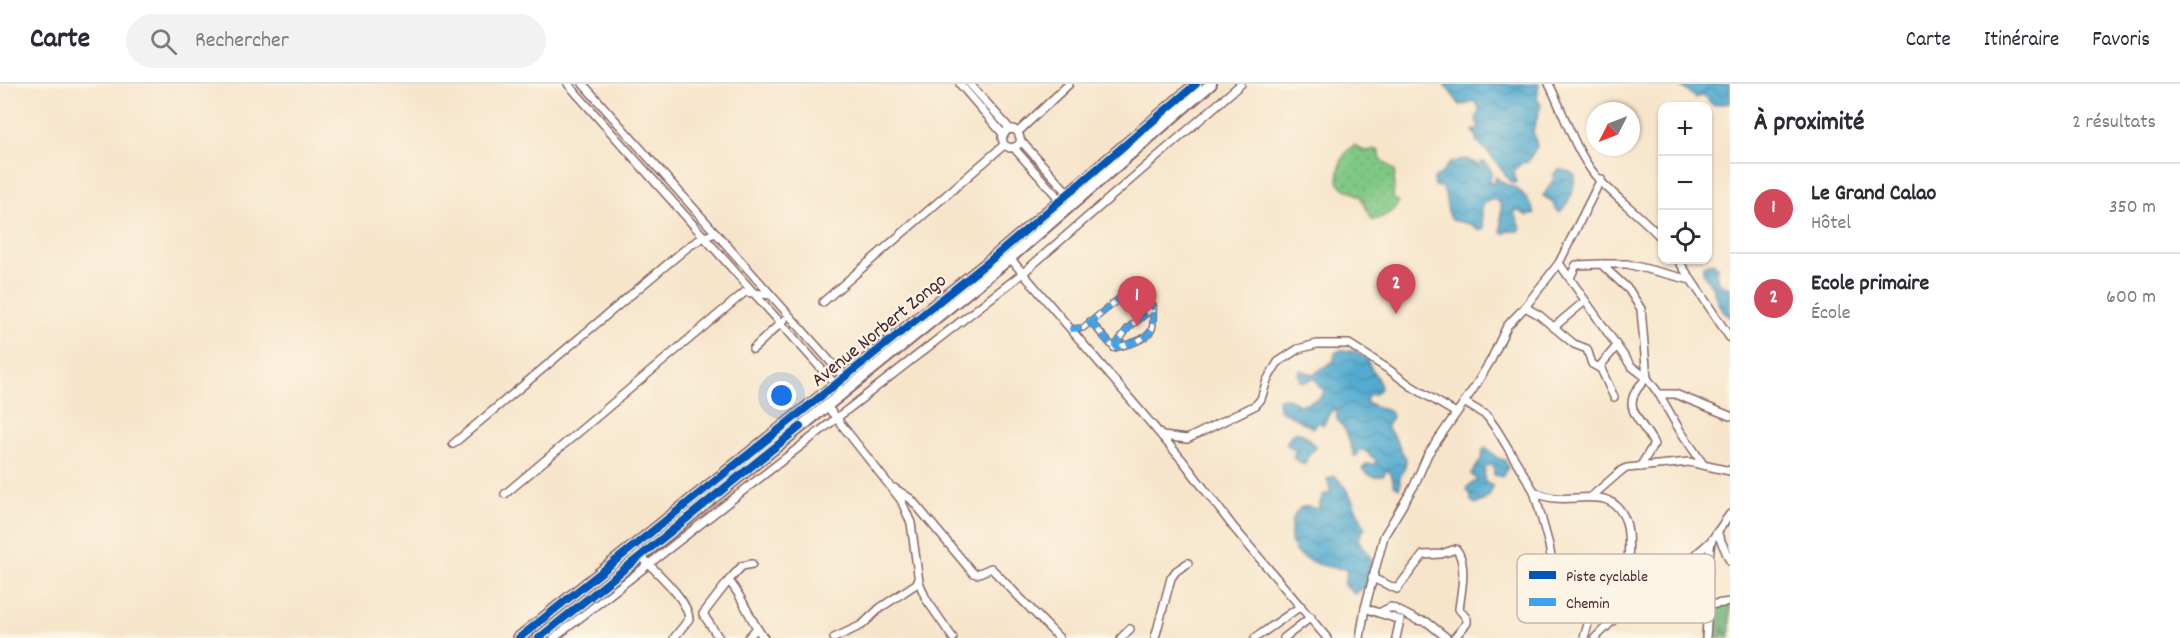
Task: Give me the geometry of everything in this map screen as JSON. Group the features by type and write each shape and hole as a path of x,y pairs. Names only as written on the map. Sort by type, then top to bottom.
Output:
{"main road":[{"name":"Avenue Norbert Zongo","path":"519,638 1010,258 1196,84"},
{"name":"Avenue Norbert Zongo","path":"539,638 826,405 843,385 992,260 1069,201 1211,84"}],"street":[{"path":"568,84 781,323 843,385"},
{"path":"583,84 789,315 843,385"},
{"path":"960,84 1003,134 1004,145"},
{"path":"970,84 1014,130 1020,141 1069,201"},
{"path":"1003,134 1014,130 1069,84"},
{"path":"554,638 1023,273 1241,84"},
{"path":"1548,84 1595,175 1658,235"},
{"path":"1014,148 1020,141"},
{"path":"1004,145 1014,148 1069,201"},
{"path":"823,302 1004,145"},
{"path":"1360,638 1372,578 1384,536 1414,486 1428,454 1491,360 1507,326 1559,264 1601,179"},
{"path":"453,444 681,253 704,237 716,233"},
{"path":"1010,258 1162,436 1234,528 1327,638"},
{"path":"1559,264 1631,366 1647,378 1659,394 1703,464"},
{"path":"1601,264 1629,290 1641,309 1647,378 1633,393 1631,401 1637,418 1654,444 1640,467"},
{"path":"1570,278 1576,266 1627,264 1691,280"},
{"path":"1681,264 1730,338"},
{"path":"1070,329 1083,328 1131,291 1137,291 1153,305"},
{"path":"505,494 746,292 771,295"},
{"path":"1554,327 1586,301"},
{"path":"1114,348 1128,328 1153,305"},
{"path":"1114,348 1147,335 1152,330 1153,305"},
{"path":"1525,307 1574,344 1589,350 1588,356 1592,364 1601,369 1614,397"},
{"path":"753,349 789,315"},
{"path":"1090,321 1114,348"},
{"path":"1162,436 1187,440 1256,405 1278,362 1298,348 1317,344 1349,344 1411,386 1456,412"},
{"path":"1601,369 1601,365 1616,346"},
{"path":"1659,394 1675,394 1730,416"},
{"path":"1464,402 1487,416 1534,491 1551,554"},
{"path":"826,405 901,500 911,523 919,582 926,599 953,638"},
{"path":"1591,497 1622,470 1689,462 1730,471"},
{"path":"893,487 911,499 973,573 991,568 1059,638"},
{"path":"1534,491 1541,496 1559,500 1602,498 1618,506 1627,525 1630,554"},
{"path":"1696,554 1711,541 1730,514"},
{"path":"1717,532 1730,561"},
{"path":"1710,554 1711,541"},
{"path":"1372,578 1397,589 1423,555 1441,554 1456,549 1461,556 1463,582 1459,609 1467,623 1454,638"},
{"path":"641,556 680,599 688,614 687,621 674,638"},
{"path":"1155,638 1172,578 1176,571 1188,562"},
{"path":"719,638 703,614 742,566 752,564"},
{"path":"729,581 747,608 756,629 764,638"},
{"path":"834,638 862,625 880,608 919,582"},
{"path":"1715,604 1730,602"},
{"path":"1255,638 1302,606"},
{"path":"1379,613 1391,607 1417,620 1427,622 1447,638"},
{"path":"1365,608 1400,620 1396,638"},
{"path":"1284,638 1311,617"},
{"path":"1584,638 1588,623"},
{"path":"1595,638 1611,623"},
{"path":"1706,638 1707,623"},
{"path":"748,638 756,629"},
{"path":"1122,638 1130,629"}],"green space":[{"path":"1354,145 1364,151 1378,150 1381,160 1395,170 1393,199 1399,202 1387,214 1376,220 1372,220 1360,196 1344,188 1338,182 1342,161"},
{"path":"1730,605 1730,638 1708,638 1709,623 1715,623 1715,606"}],"water":[{"path":"1444,84 1539,84 1537,99 1541,105 1533,131 1537,146 1527,163 1523,162 1514,170 1516,183 1512,183 1489,153 1476,141 1477,138 1473,131 1479,128 1476,119 1479,111 1478,105 1473,101 1460,105"},
{"path":"1679,84 1730,84 1730,103 1713,105 1703,95 1695,98"},
{"path":"1466,159 1478,165 1482,162 1486,163 1492,172 1489,182 1493,184 1496,177 1502,183 1517,189 1528,200 1535,213 1528,216 1516,210 1514,213 1521,227 1519,231 1509,231 1503,234 1501,232 1501,207 1498,200 1487,201 1484,204 1482,213 1484,228 1480,231 1470,224 1452,220 1444,191 1442,187 1434,186 1434,179 1450,162 1456,163"},
{"path":"1559,169 1575,176 1571,195 1560,212 1556,210 1552,201 1543,196 1554,179 1553,175"},
{"path":"1712,263 1717,267 1718,281 1730,288 1730,317 1720,307 1703,271 1703,265"},
{"path":"1341,350 1357,352 1367,359 1380,383 1381,388 1375,394 1368,395 1366,402 1390,411 1392,417 1386,427 1406,459 1399,480 1401,483 1399,488 1394,485 1391,473 1386,470 1384,475 1374,477 1362,469 1366,464 1374,464 1377,461 1364,450 1358,450 1357,456 1354,456 1346,431 1337,419 1337,409 1330,413 1324,425 1318,422 1313,428 1279,409 1278,399 1288,398 1299,405 1316,400 1323,395 1324,389 1319,387 1316,380 1312,378 1306,382 1300,381 1298,374 1300,370 1314,374 1334,361 1335,353"},
{"path":"1296,431 1306,436 1316,448 1309,454 1304,465 1293,457 1296,450 1286,444"},
{"path":"1486,447 1497,458 1505,460 1508,467 1502,477 1494,475 1494,466 1485,467 1484,481 1493,486 1488,497 1476,504 1471,501 1471,496 1466,490 1477,480 1471,474 1482,459 1483,449"},
{"path":"1335,476 1349,494 1365,527 1358,540 1372,560 1366,586 1355,594 1344,585 1347,572 1344,569 1309,561 1295,551 1291,539 1296,512 1304,506 1318,509 1323,495 1331,493 1327,479"}],"marked path":[{"path":"1070,329 1083,328 1126,293 1137,291 1153,305 1152,329 1146,337 1114,348"},
{"path":"1114,348 1128,328 1153,305"},
{"path":"1090,321 1114,348"}],"cycle path":[{"path":"519,638 992,259 1196,84"},
{"path":"539,638 800,427"}],"place":[{"name":"Ecole primaire","path":"1396,314"},
{"name":"Le Grand Calao","path":"1137,326"}]}
